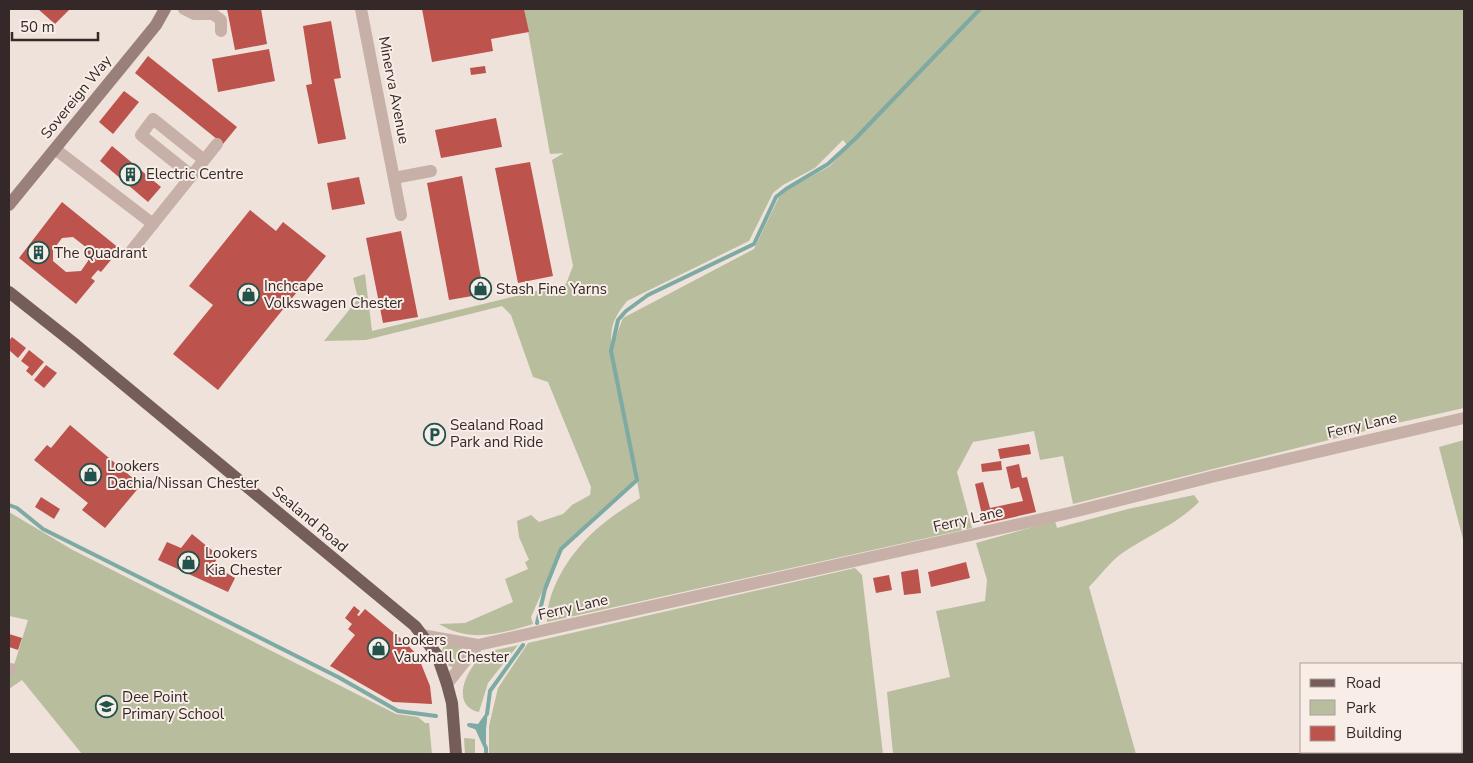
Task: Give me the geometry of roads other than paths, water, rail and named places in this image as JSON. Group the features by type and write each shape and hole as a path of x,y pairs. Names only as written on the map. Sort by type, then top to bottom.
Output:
{"main road":[{"name":"Sealand Road","path":"9,292 82,350 414,626 437,655 447,684 452,703 456,754"}],"street":[{"name":"Sovereign Way","path":"9,205 156,25 165,9"},
{"path":"184,9 194,14 213,14 221,20 221,31"},
{"name":"Minerva Avenue","path":"361,9 401,215"},
{"path":"192,176 141,135 153,119 204,160"},
{"path":"132,250 217,144"},
{"path":"55,149 153,224"},
{"path":"394,178 431,171"},
{"name":"Ferry Lane","path":"421,634 478,645 1069,513 1215,476 1464,418"},
{"path":"447,684 478,645"}],"water":[{"path":"488,710 486,748 477,728 469,727 470,723 478,724"}],"waterway":[{"path":"537,623 545,589 561,549 637,480 611,351 618,320 626,311 648,295 754,244 776,197 828,164 855,139 980,9"},
{"path":"9,505 17,508 43,529 338,677 398,711 436,716"},
{"path":"487,714 490,691 523,645"},
{"path":"469,725 477,728 486,748 486,754"}],"place":[{"name":"Electric Centre","path":"130,174"},
{"name":"The Quadrant","path":"38,253"},
{"name":"Stash Fine Yarns","path":"480,289"},
{"name":"Inchcape Volkswagen Chester","path":"248,295"},
{"name":"Sealand Road Park and Ride","path":"434,434"},
{"name":"Lookers Dachia/Nissan Chester","path":"91,475"},
{"name":"Lookers Kia Chester","path":"189,562"},
{"name":"Lookers Vauxhall Chester","path":"378,649"},
{"name":"Dee Point Primary School","path":"106,706"}]}
